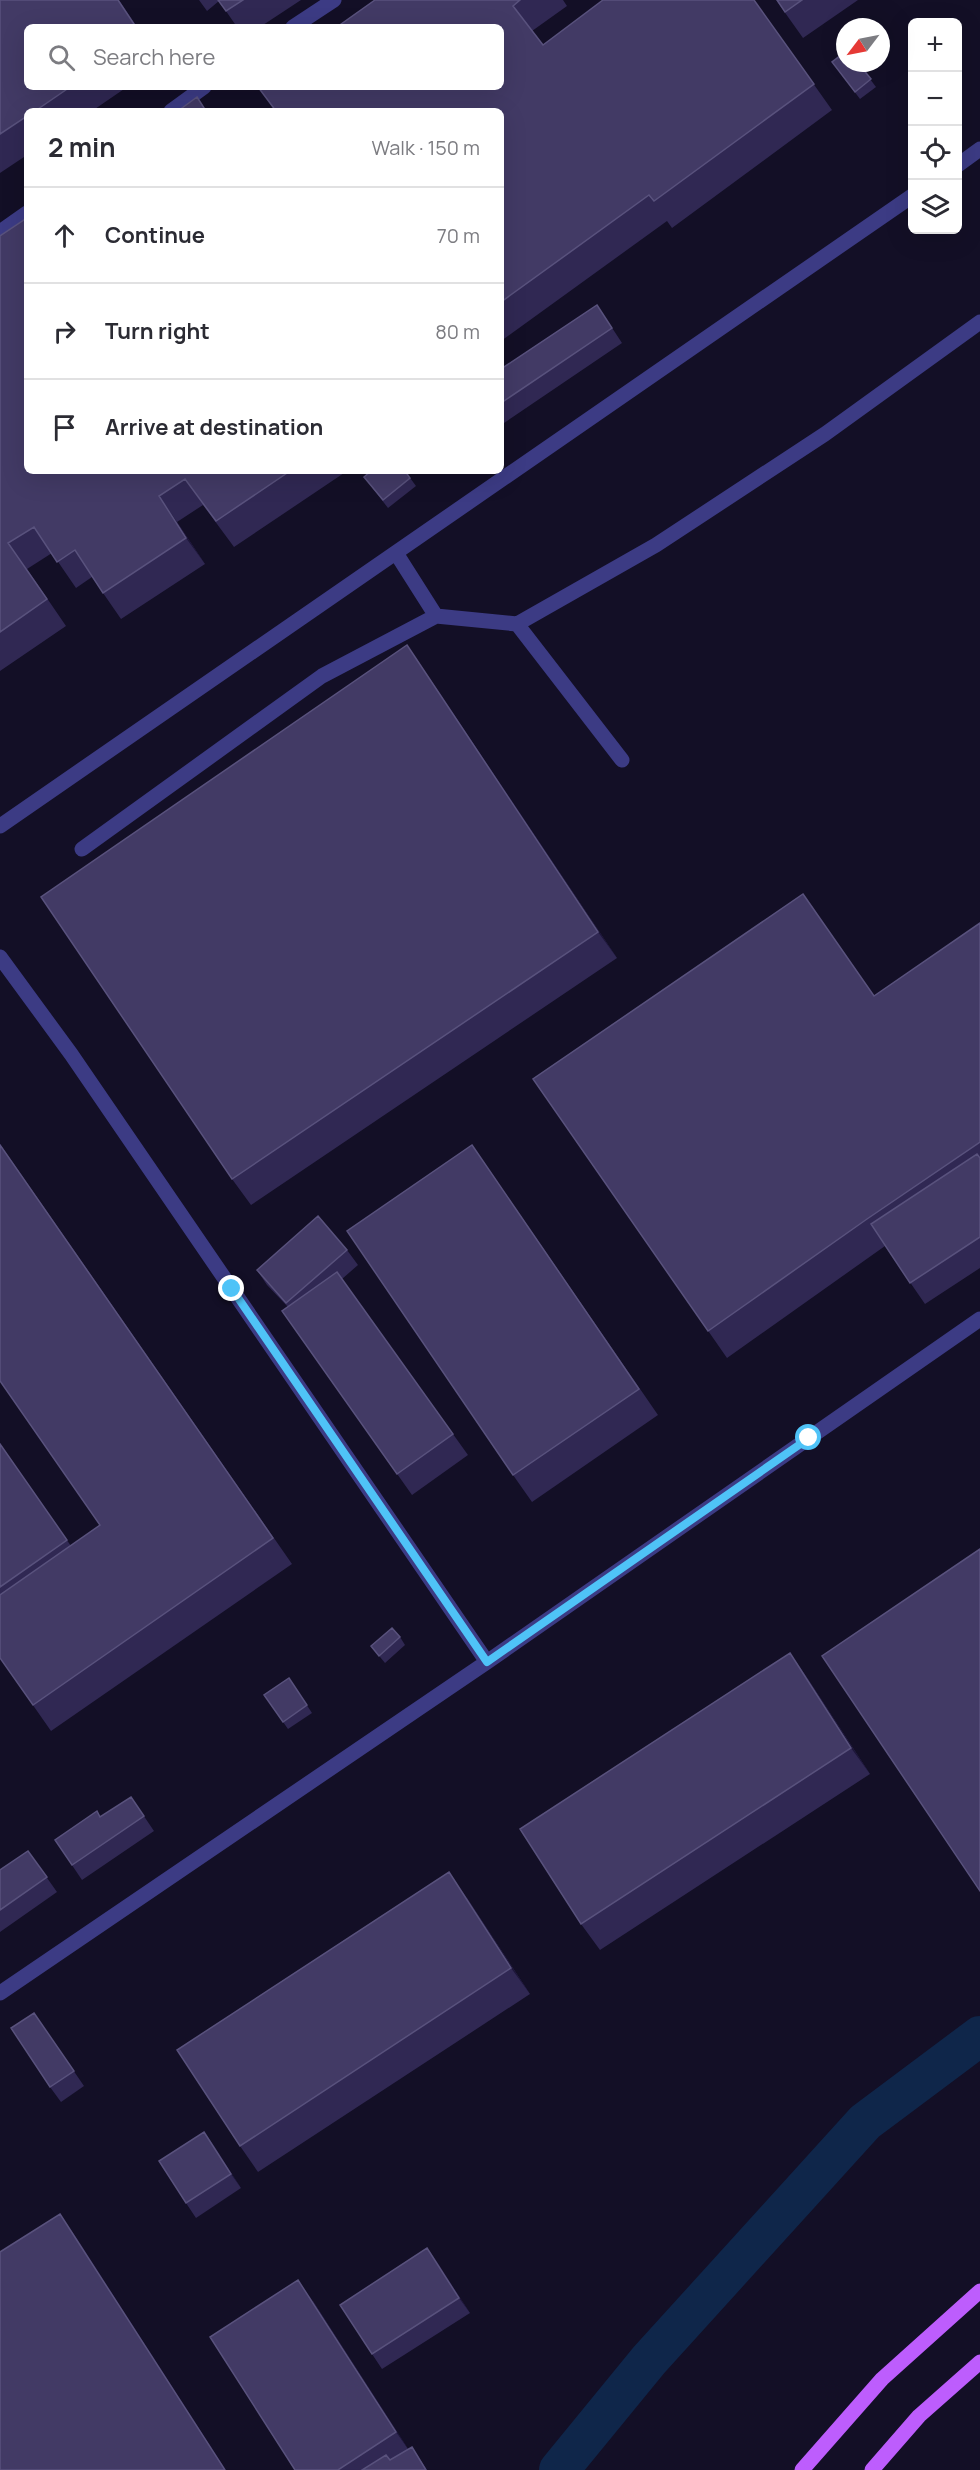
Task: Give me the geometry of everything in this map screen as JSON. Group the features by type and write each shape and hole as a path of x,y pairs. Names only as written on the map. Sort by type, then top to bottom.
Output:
{"main road":[{"path":"802,2470 882,2379 980,2290"},
{"path":"872,2470 920,2416 980,2362"}],"lane":[{"path":"297,24 333,0"},
{"path":"175,108 200,90"},
{"path":"962,162 980,149"},
{"path":"0,826 908,199"},
{"path":"0,232 24,215"},
{"path":"82,849 322,676 436,616 518,624 656,546 825,434 980,322"},
{"path":"396,553 436,616"},
{"path":"518,624 622,760"},
{"path":"0,957 71,1054 487,1662"},
{"path":"0,1993 487,1662 980,1319"}],"building":[{"path":"0,0 118,0 134,24 24,24 24,90 66,90 39,108 24,108 24,118 0,134"},
{"path":"218,0 243,0 226,11"},
{"path":"375,0 520,0 513,6 543,45 603,0 754,0 814,84 654,201 649,195 504,300 504,108 274,108 260,90 504,90 504,24 341,24"},
{"path":"777,0 802,0 785,12"},
{"path":"840,72 865,72 871,79 855,92"},
{"path":"197,97 204,108 182,108"},
{"path":"24,220 24,474 286,474 216,521 185,479 159,496 186,538 103,593 75,550 57,562 34,527 8,543 47,599 0,632 0,236"},
{"path":"597,305 612,328 504,401 504,367"},
{"path":"368,474 407,474 410,478 383,500 364,477"},
{"path":"407,645 598,932 232,1179 41,897"},
{"path":"803,894 874,996 980,923 980,1142 708,1331 533,1079"},
{"path":"0,1145 273,1538 33,1705 0,1658 0,1595 100,1525 0,1381"},
{"path":"472,1145 639,1389 513,1475 347,1231"},
{"path":"977,1154 980,1158 980,1237 910,1283 871,1224"},
{"path":"318,1216 347,1250 286,1303 257,1270"},
{"path":"337,1272 453,1434 397,1474 282,1311"},
{"path":"0,1444 67,1540 0,1587"},
{"path":"980,1549 980,1891 822,1656"},
{"path":"392,1628 400,1637 379,1656 371,1646"},
{"path":"790,1653 851,1748 581,1924 520,1829"},
{"path":"289,1678 307,1705 283,1722 264,1695"},
{"path":"131,1797 144,1816 72,1865 55,1840 97,1811 100,1817"},
{"path":"28,1851 47,1877 0,1910 0,1870"},
{"path":"449,1872 511,1968 240,2146 177,2050"},
{"path":"34,2013 74,2071 50,2087 11,2028"},
{"path":"204,2132 231,2174 186,2203 159,2161"},
{"path":"60,2214 225,2470 0,2470 0,2252"},
{"path":"427,2248 459,2298 372,2354 340,2305"},
{"path":"298,2280 396,2432 338,2470 295,2470 210,2337"},
{"path":"412,2447 426,2470 362,2470 386,2455 390,2460"}],"waterway":[{"path":"559,2470 649,2360 865,2122 980,2036"}],"route":[{"path":"232,1289 487,1662 809,1438"}]}
